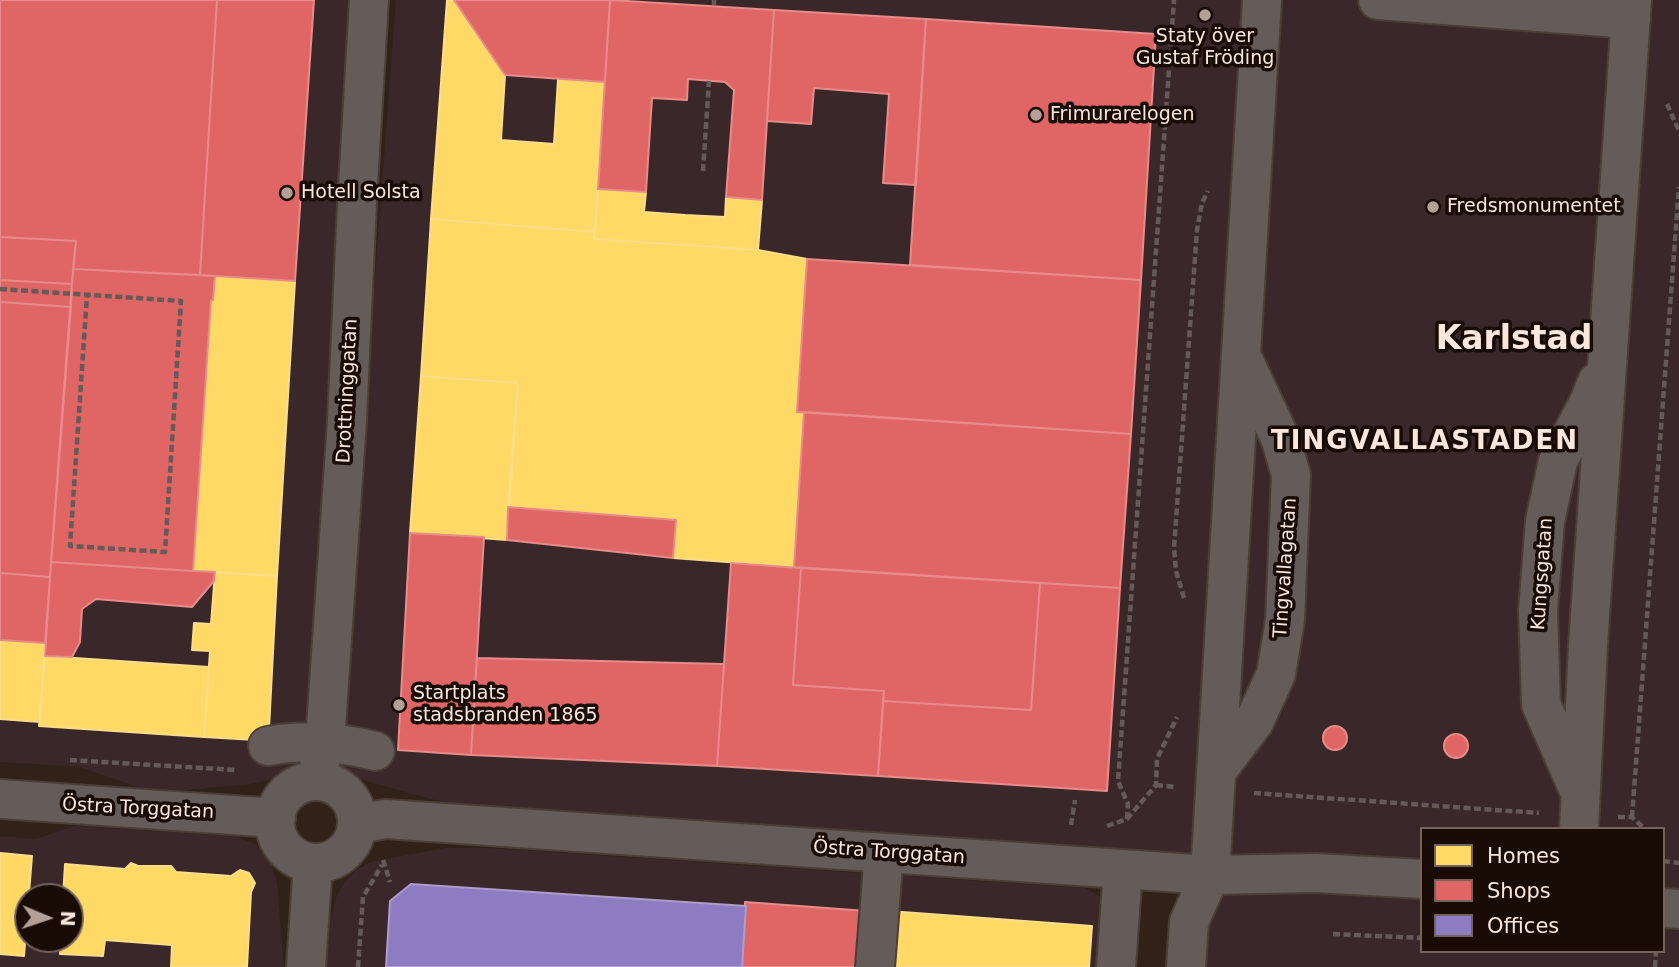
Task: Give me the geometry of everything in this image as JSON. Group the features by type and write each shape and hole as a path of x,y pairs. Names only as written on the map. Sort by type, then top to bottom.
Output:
{"street":[{"name":"Drottninggatan","path":"319,781 320,758 325,742 347,420 369,0"},
{"name":"Tingvallagatan","path":"1186,967 1189,922 1210,875 1262,0"},
{"path":"1378,0 1631,9"},
{"name":"Kungsgatan","path":"1580,813 1588,645 1631,9"},
{"name":"Tingvallagatan","path":"1215,781 1254,722 1276,674 1285,620 1291,475 1282,440 1241,356"},
{"name":"Kungsgatan","path":"1580,813 1541,704 1538,610 1545,521 1558,461 1589,402 1607,358"},
{"path":"255,758 285,743 325,742 374,751"},
{"path":"319,781 344,792 356,813 357,824 355,836 343,853 325,862 313,863 296,858 283,846 278,839 276,818 277,810 288,793 301,784 319,781"},
{"name":"Östra Torggatan","path":"0,799 276,818"},
{"name":"Östra Torggatan","path":"357,824 386,819 1210,875 1316,873 1420,879"},
{"path":"875,967 884,853"},
{"path":"306,967 313,863"},
{"path":"1116,967 1123,870"}],"path":[{"path":"1174,0 1118,781 1128,804 1127,819 1156,785 1157,759 1181,708"},
{"path":"703,171 709,81"},
{"path":"1188,608 1176,571 1174,548 1197,230 1202,203 1214,179"},
{"path":"1632,817 1679,187"},
{"path":"0,289 181,301 165,552 71,546 87,295"},
{"path":"69,760 255,758"},
{"path":"1156,785 1215,781 1632,817 1643,827"},
{"path":"358,967 363,897 383,865 390,882"},
{"path":"1333,934 1420,938"}],"shaded area":[{"path":"0,0 364,0 307,772 250,784 186,790 140,788 80,767 0,762"},
{"path":"396,0 1679,0 1679,967 1203,967 1188,854 446,803 337,773"},
{"path":"74,826 235,836 255,844 270,860 277,883 284,967 0,967 0,836 36,839"},
{"path":"445,848 489,848 1085,888 1102,897 1107,967 326,967 330,924 336,898 345,881 370,862"}],"building: Homes":[{"path":"447,0 454,0 505,75 501,140 554,144 558,79 605,82 595,232 431,219"},
{"path":"598,189 646,192 644,212 685,215 725,217 726,197 762,200 758,250 594,239"},
{"path":"431,219 595,232 594,239 758,250 807,259 797,412 804,412 794,567 673,558 676,520 508,507 518,383 421,376"},
{"path":"215,276 295,281 277,576 193,571 211,300"},
{"path":"421,376 518,383 507,540 410,533"},
{"path":"215,572 277,576 269,729 255,740 204,737 210,651 192,650 194,623 211,624"},
{"path":"0,640 45,643 40,722 0,719"},
{"path":"45,656 209,667 204,737 39,726"},
{"path":"0,853 32,856 30,883 14,883 14,953 24,953 24,956 0,954"},
{"path":"131,863 138,866 171,866 176,872 231,876 240,870 249,873 255,883 251,892 247,967 171,967 172,945 105,940 103,956 60,954 84,953 84,883 64,883 65,864 125,869"},
{"path":"889,911 1092,926 1089,967 885,967"}],"building: Shops":[{"path":"0,0 217,0 200,275 73,269 76,241 0,237"},
{"path":"217,0 314,0 295,281 200,275"},
{"path":"454,0 610,0 605,82 505,75"},
{"path":"610,0 774,10 762,200 726,197 734,90 725,82 688,79 687,100 652,98 646,192 598,189"},
{"path":"774,10 926,19 916,185 883,183 889,94 814,88 811,124 767,121"},
{"name":"Frimurarelogen","path":"926,19 1156,34 1141,280 910,265"},
{"path":"0,237 76,241 72,284 0,280"},
{"path":"807,259 1141,280 1131,434 797,412"},
{"path":"73,269 215,276 211,300 193,571 51,562"},
{"path":"0,280 72,284 71,307 0,302"},
{"path":"0,302 71,307 50,577 0,573"},
{"path":"804,412 1131,434 1120,588 794,567"},
{"path":"508,507 676,520 673,558 507,540"},
{"path":"410,533 484,537 471,755 398,750"},
{"path":"51,562 215,572 214,581 192,607 96,599 82,609 80,642 72,657 45,656"},
{"path":"731,563 801,568 793,685 884,691 878,776 717,766"},
{"path":"801,568 1040,583 1031,710 883,701 884,691 793,685"},
{"path":"0,573 50,577 45,643 0,640"},
{"path":"1040,583 1120,588 1107,791 878,776 883,701 1031,710"},
{"path":"477,658 724,664 717,766 471,755"},
{"path":"1335,726 1344,729 1347,738 1344,747 1335,750 1326,747 1323,738 1326,729"},
{"path":"1456,734 1467,741 1468,746 1461,757 1456,758 1445,751 1444,746 1451,735"},
{"path":"745,902 867,911 856,967 742,967"}],"building: Offices":[{"path":"411,884 746,906 742,967 386,967 390,901"}],"place":[{"name":"Staty över Gustaf Fröding","path":"1205,15"},
{"name":"Frimurarelogen","path":"1036,115"},
{"name":"Hotell Solsta","path":"287,193"},
{"name":"Fredsmonumentet","path":"1433,207"},
{"name":"Startplats stadsbranden 1865","path":"399,705"}],"district":[{"name":"Karlstad","path":"1514,340"},
{"name":"TINGVALLASTADEN","path":"1425,442"}]}
